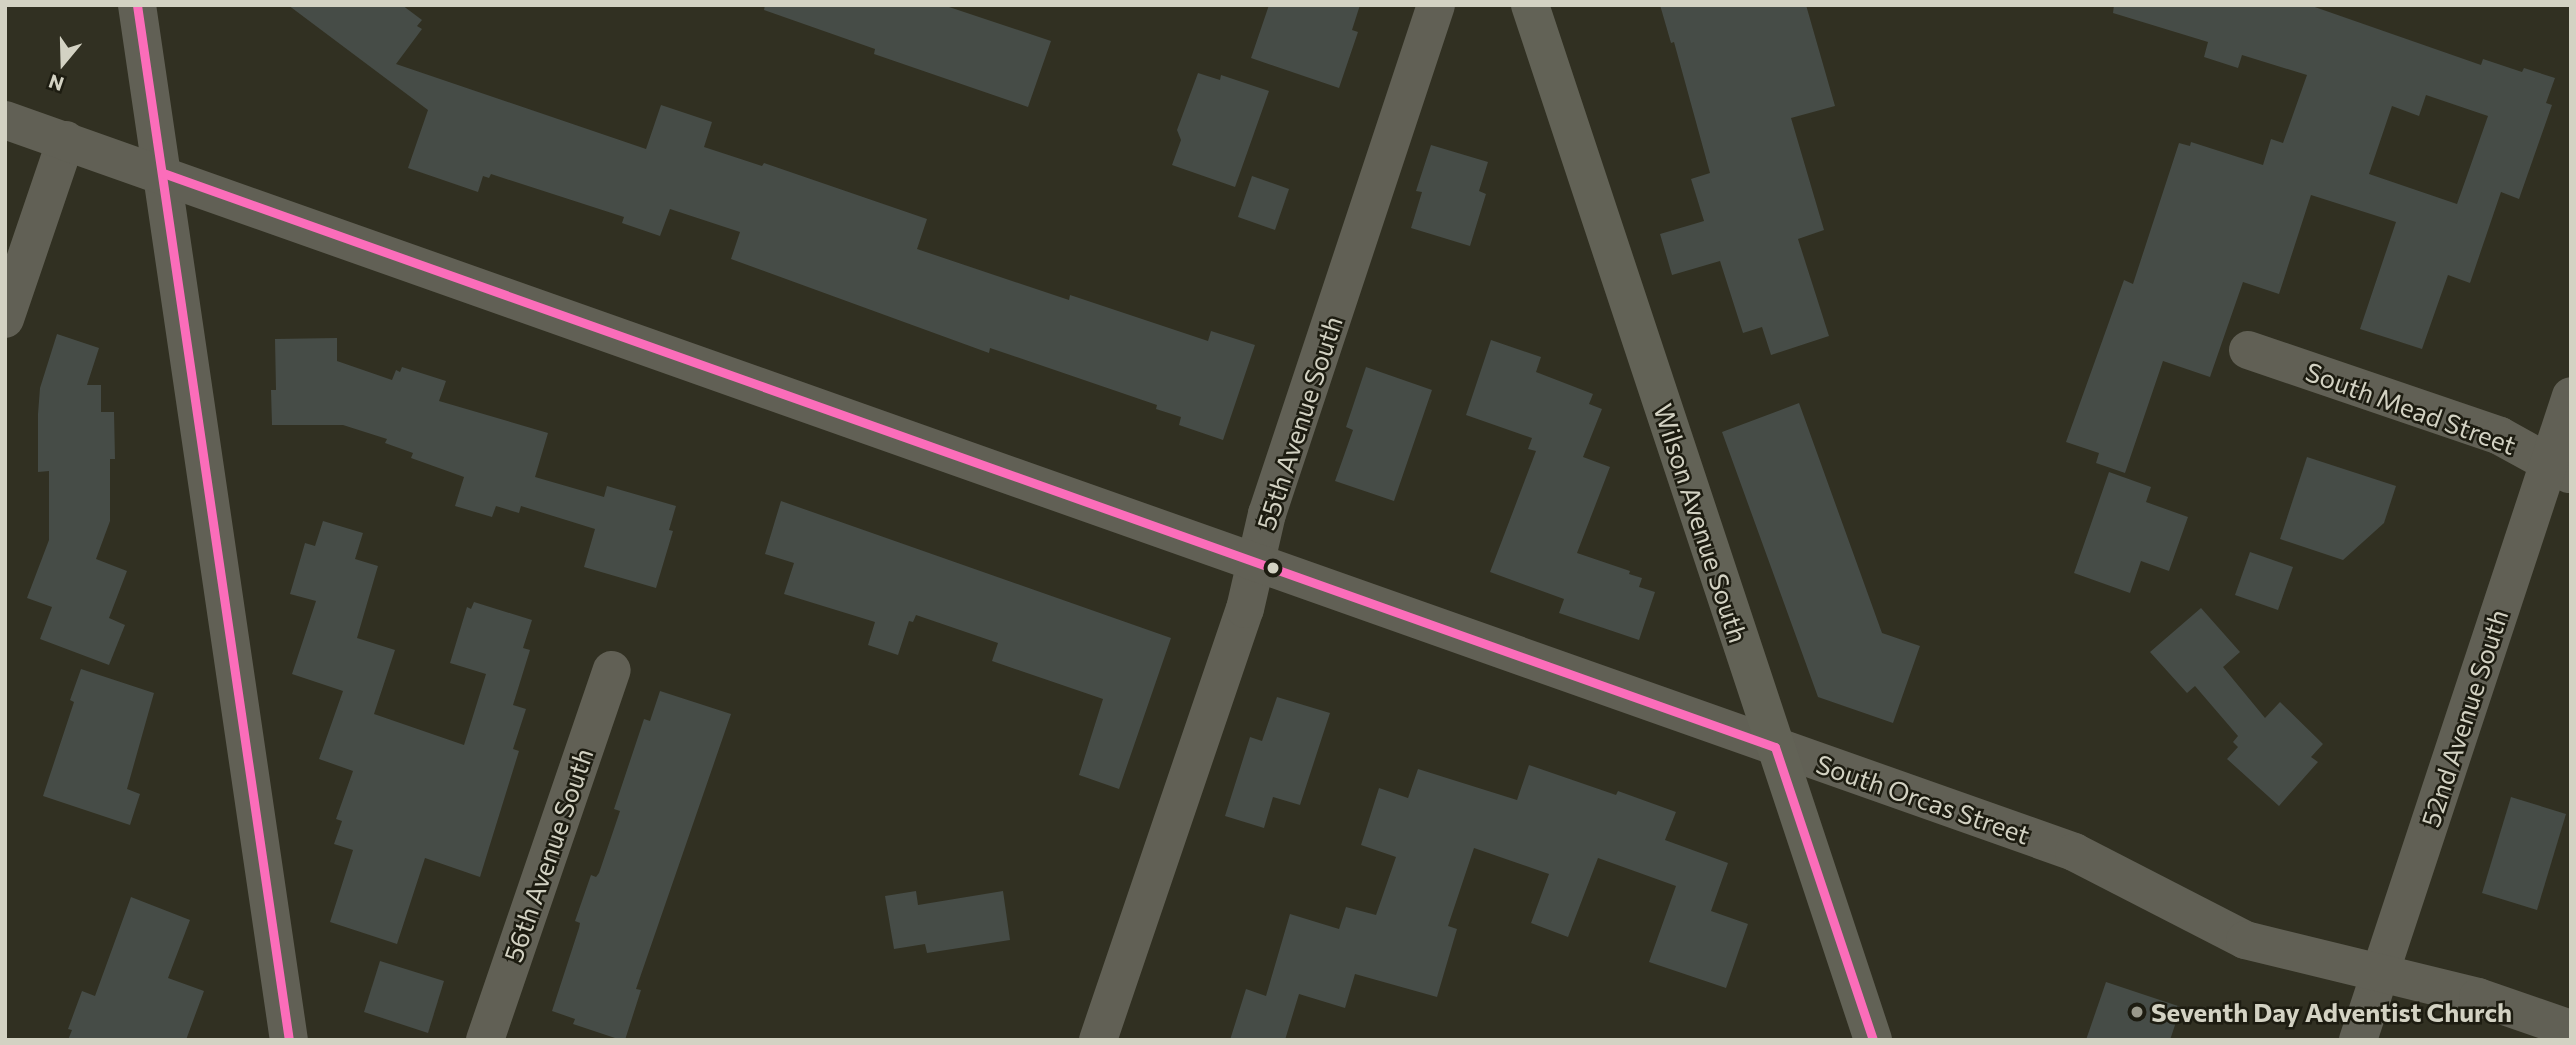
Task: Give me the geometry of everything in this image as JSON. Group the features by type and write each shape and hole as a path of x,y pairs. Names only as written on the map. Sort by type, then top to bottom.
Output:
{"main road":[{"name":"Wilson Avenue South","path":"1530,5 1873,1040"}],"street":[{"path":"137,5 289,1040"},
{"name":"55th Avenue South","path":"1098,1040 1245,609 1267,514 1436,5"},
{"name":"South Orcas Street","path":"5,120 163,173 1256,565 2074,852 2245,940 2289,953 2382,972 2478,997 2571,1029"},
{"path":"5,320 66,141"},
{"name":"South Mead Street","path":"2248,350 2500,436 2559,468"},
{"name":"52nd Avenue South","path":"2358,1040 2559,468 2571,396"},
{"name":"56th Avenue South","path":"485,1040 612,670"}],"building":[{"path":"288,5 402,5 422,20 417,26 422,29 396,64 646,149 661,105 712,122 704,147 762,166 764,163 927,219 917,249 1069,300 1070,295 1208,341 1211,331 1255,345 1223,440 1179,425 1181,417 1156,409 1157,405 990,348 989,353 731,259 740,232 670,209 660,236 622,223 624,217 491,174 489,178 483,176 478,192 408,168 428,110"},
{"path":"765,5 943,5 1051,41 1028,107 874,54 875,49 764,10"},
{"path":"1269,5 1360,5 1352,30 1358,32 1339,88 1251,58"},
{"path":"1660,5 1806,5 1835,106 1791,118 1824,230 1798,239 1829,336 1771,355 1762,327 1743,333 1720,261 1672,275 1660,234 1704,221 1691,179 1710,173 1674,42 1671,43"},
{"path":"2114,5 2309,5 2481,65 2483,59 2522,72 2524,68 2555,78 2546,103 2552,105 2519,199 2501,192 2470,283 2448,275 2422,349 2360,329 2396,222 2311,195 2279,294 2243,282 2210,377 2163,361 2125,473 2096,463 2099,453 2066,442 2124,280 2133,284 2179,143 2190,146 2191,142 2263,165 2271,139 2283,143 2307,75 2242,55 2238,68 2204,57 2208,42 2113,13","holes":["2426,95 2488,116 2457,204 2369,174 2392,106 2419,116"]},
{"path":"1198,73 1220,80 1221,75 1269,91 1235,187 1172,165 1181,140 1177,130"},
{"path":"1431,145 1488,162 1479,191 1486,194 1470,246 1411,228 1422,192 1416,191"},
{"path":"1252,176 1289,189 1275,230 1238,217"},
{"path":"57,334 99,348 87,385 101,385 101,412 114,412 115,459 110,459 110,521 96,559 127,571 109,618 125,625 109,665 40,639 52,607 27,598 49,540 49,471 38,472 38,414 40,388"},
{"path":"337,338 337,361 392,380 396,370 400,372 402,367 446,381 439,401 548,433 535,477 604,497 607,486 676,506 669,530 673,531 656,588 584,567 595,529 521,506 519,513 496,506 492,517 455,506 464,477 411,458 413,453 385,443 387,439 343,425 272,425 271,390 276,390 275,339"},
{"path":"1491,340 1541,357 1536,372 1593,394 1589,404 1602,409 1583,457 1610,467 1577,553 1630,571 1629,574 1642,578 1639,587 1655,592 1639,640 1559,613 1564,599 1490,572 1536,451 1528,449 1532,438 1466,415"},
{"path":"1366,367 1432,390 1394,501 1335,481 1353,430 1346,427"},
{"path":"1799,403 1882,633 1920,646 1893,723 1818,697 1722,432"},
{"path":"2307,457 2396,486 2384,523 2343,560 2280,539"},
{"path":"2109,472 2151,487 2146,502 2188,517 2169,571 2141,561 2130,593 2074,573"},
{"path":"781,501 1171,638 1119,789 1079,775 1103,699 992,661 998,643 916,615 913,622 909,621 898,655 868,645 875,622 784,594 794,563 765,554"},
{"path":"323,521 363,533 355,559 378,566 357,638 395,650 374,714 464,745 486,674 450,663 467,607 471,609 474,602 532,620 523,648 530,650 513,705 526,709 513,749 519,751 480,877 425,858 397,944 330,922 353,850 334,844 342,821 336,819 353,771 319,759 343,691 292,674 316,601 290,594 305,543 315,546"},
{"path":"2250,552 2293,567 2278,610 2235,595"},
{"path":"2201,608 2240,652 2223,667 2265,718 2280,702 2323,744 2311,757 2318,762 2279,806 2227,759 2238,747 2233,742 2238,736 2195,686 2187,693 2150,652"},
{"path":"81,669 154,693 127,789 140,794 130,825 43,796 74,702 70,700"},
{"path":"660,691 731,714 636,989 641,990 625,1040 621,1040 573,1024 575,1019 552,1011 579,928 580,923 575,921 591,875 596,877 599,873 620,811 614,809 644,719 650,721"},
{"path":"1277,697 1330,713 1300,805 1273,797 1264,828 1225,816 1250,737 1262,741"},
{"path":"1529,765 1616,795 1618,791 1676,812 1665,840 1728,863 1711,911 1748,924 1726,988 1649,962 1676,886 1598,858 1568,937 1531,923 1549,874 1474,848 1448,926 1457,929 1437,997 1355,974 1345,1008 1299,994 1285,1040 1230,1040 1246,989 1266,996 1290,914 1339,929 1346,907 1376,915 1396,857 1361,845 1379,788 1408,798 1418,769 1517,800"},
{"path":"2511,797 2566,814 2537,910 2482,893"},
{"path":"916,891 918,905 1003,891 1010,940 927,953 925,944 894,949 885,896"},
{"path":"131,897 190,920 168,978 204,991 186,1040 68,1040 72,1030 68,1029 82,991 95,996"},
{"path":"380,961 444,981 428,1033 364,1012"},
{"name":"Seventh Day Adventist Church","path":"2106,982 2181,1007 2170,1040 2086,1040"}],"transit line":[{"path":"137,5 289,1040"},
{"path":"163,173 1775,747 1873,1040"}],"place":[{"name":"Seventh Day Adventist Church","path":"2137,1012"}]}
